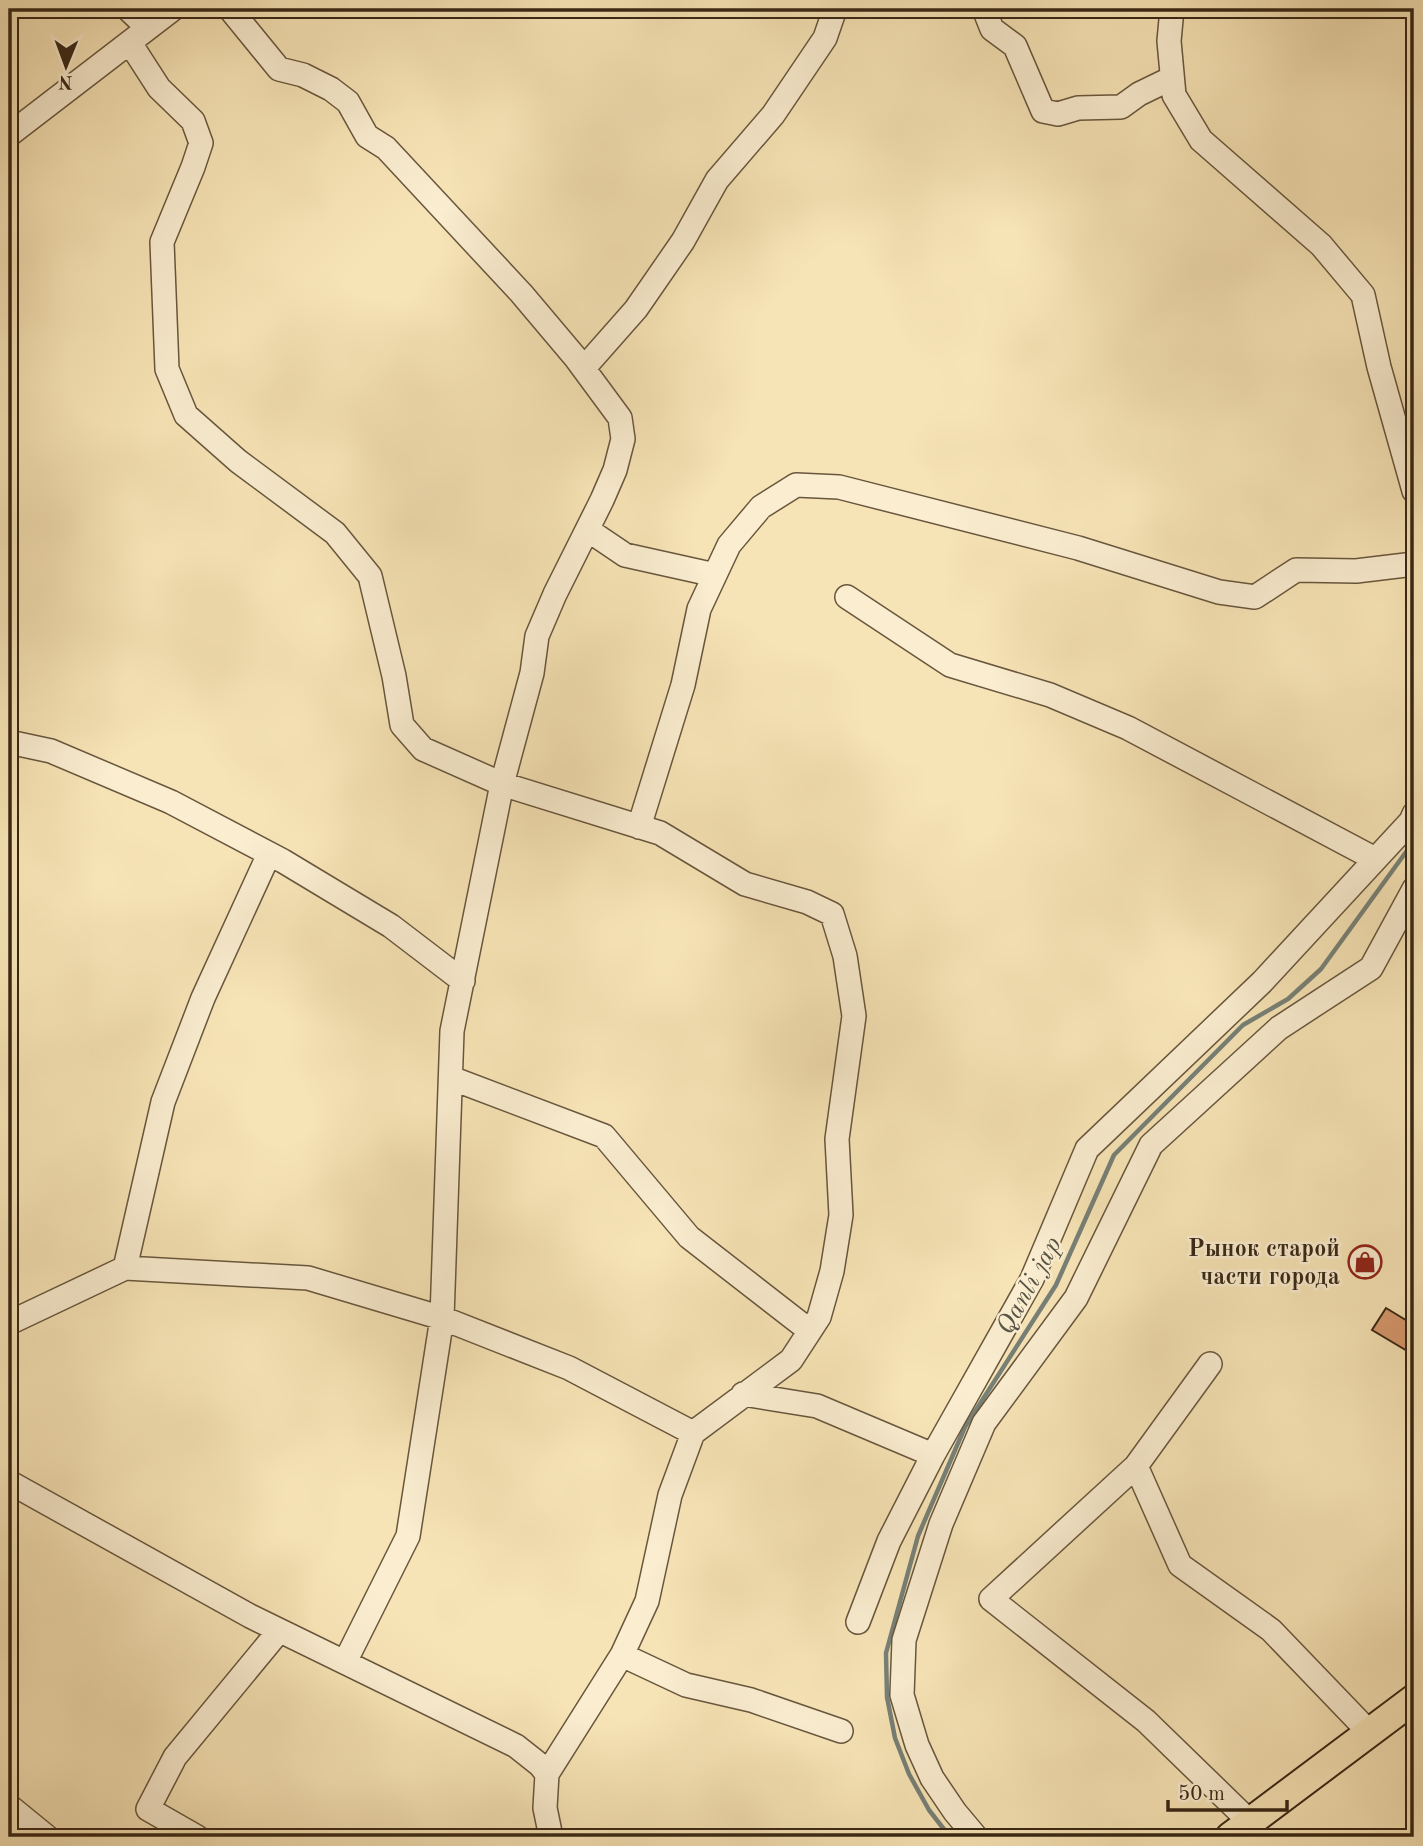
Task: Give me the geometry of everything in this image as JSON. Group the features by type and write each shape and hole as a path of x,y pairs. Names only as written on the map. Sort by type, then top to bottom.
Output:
{"main road":[{"path":"1240,1830 1414,1699"}],"street":[{"path":"128,9 148,28"},
{"path":"9,135 173,9"},
{"path":"230,9 279,69 303,75 322,84 348,102 367,136 386,148 521,293 584,368 620,418 623,439 614,470 588,530 537,636 533,673 502,784 452,1031 442,1318 408,1536 345,1662"},
{"path":"584,368 636,309 683,241 717,180 773,115 825,37 835,9"},
{"path":"984,9 992,29 1015,46 1043,111 1058,114 1078,108 1121,107 1139,94 1172,78"},
{"path":"1172,9 1169,41 1174,95 1201,140 1321,245 1363,295 1379,367 1414,491"},
{"path":"130,43 159,88 193,121 201,143 162,242 167,369 186,415 238,461 335,533 370,576 394,676 402,725 423,749 502,784 660,833 745,884 807,902 832,914 845,956 854,1016 837,1139 841,1215 829,1283 819,1317 791,1360 693,1433 670,1495 647,1601 622,1655 547,1774 545,1808 551,1837"},
{"path":"639,827 683,685 699,609 729,545 761,506 796,485 839,487 1078,548 1219,592 1255,597 1296,570 1356,571 1414,564"},
{"path":"588,530 625,555 715,575"},
{"path":"847,597 950,665 1050,695 1128,727 1375,859"},
{"path":"9,743 51,751 159,797 269,854 391,926 463,981"},
{"path":"858,1622 889,1541 933,1455 1032,1279 1087,1149 1262,982 1411,821 1414,814"},
{"path":"125,1268 163,1102 204,998 269,854"},
{"path":"976,1837 932,1778 917,1745 902,1695 904,1640 941,1524 984,1423 1076,1298 1151,1145 1279,1028 1371,968 1414,889"},
{"path":"451,1078 604,1136 689,1237 810,1331"},
{"path":"9,1323 125,1268 308,1278 442,1318 569,1368 693,1433"},
{"path":"1210,1364 1136,1466 991,1599 1146,1721 1240,1830"},
{"path":"743,1394 817,1406 933,1455"},
{"path":"1136,1466 1180,1565 1271,1630 1369,1732"},
{"path":"9,1482 250,1616 516,1746 547,1774"},
{"path":"197,1837 148,1809 175,1757 279,1631"},
{"path":"622,1655 686,1685 751,1700 841,1731"},
{"path":"9,1806 47,1837"}],"building":[{"path":"1386,1308 1414,1325 1414,1355 1372,1330"}],"waterway":[{"name":"Qanli jap","path":"950,1837 929,1810 909,1774 895,1738 887,1697 886,1653 918,1536 965,1427 1056,1285 1114,1155 1243,1025 1288,999 1321,969 1414,841"}],"place":[{"name":"Рынок старой части города","path":"1365,1262"}]}
